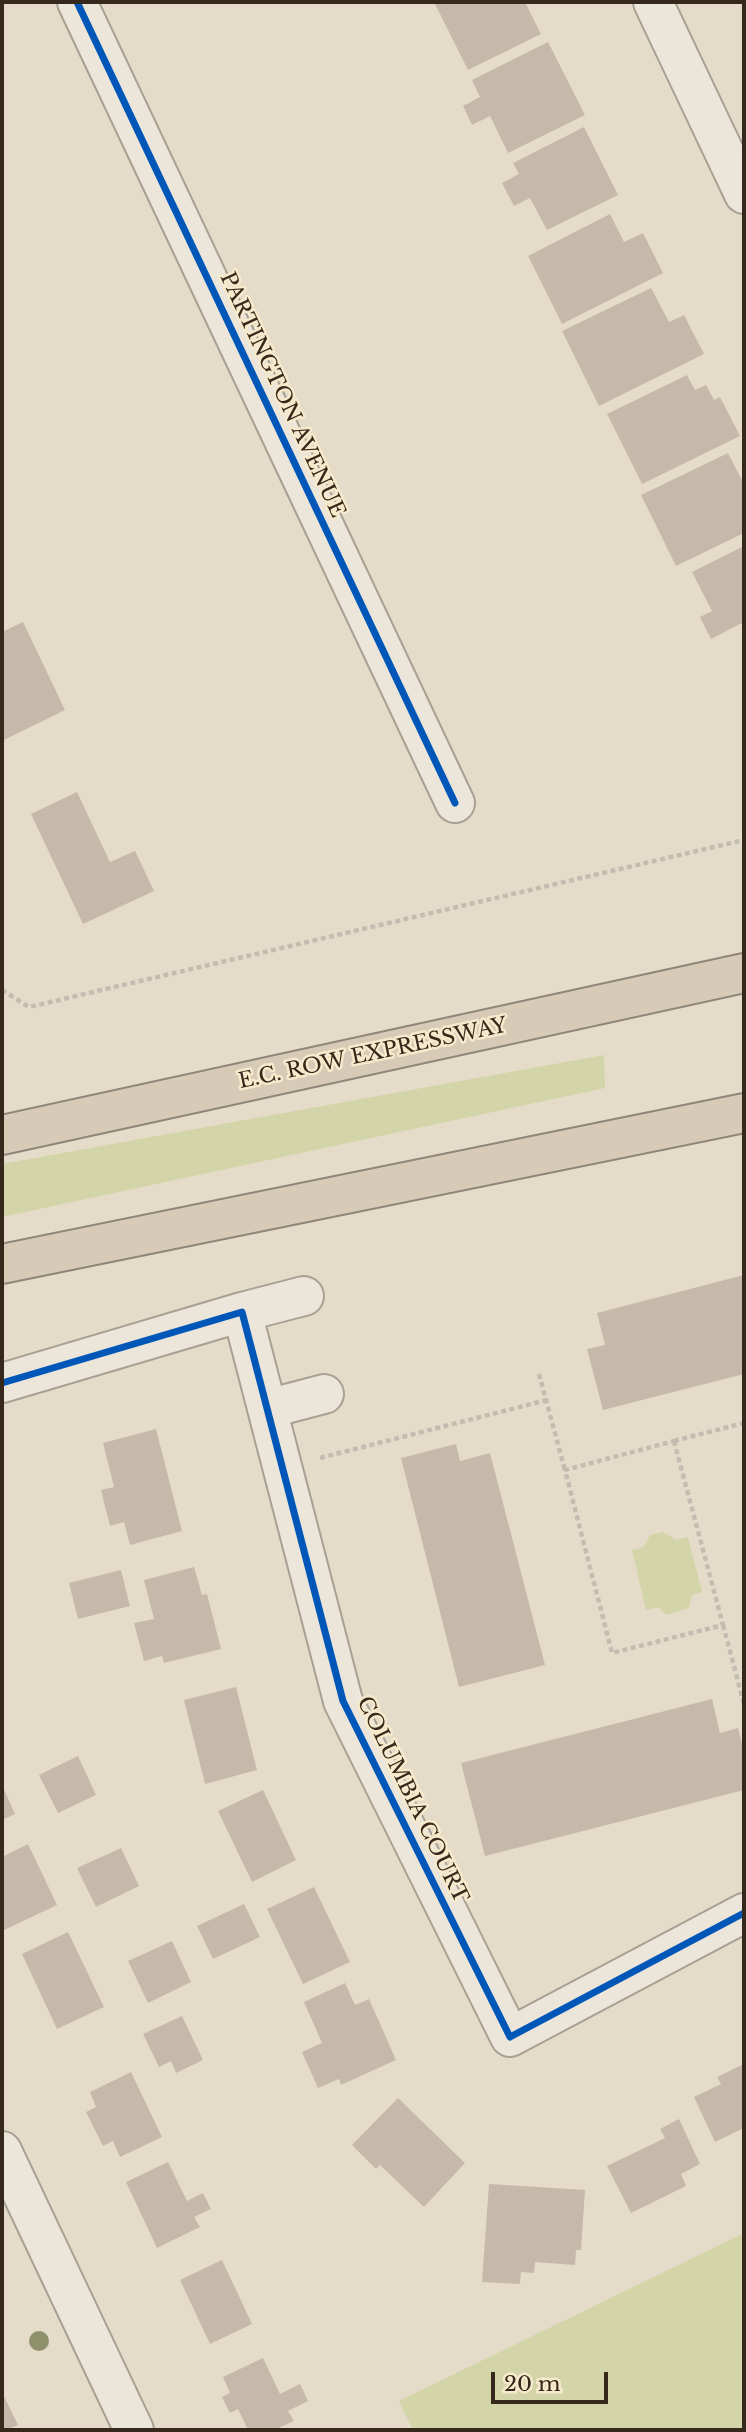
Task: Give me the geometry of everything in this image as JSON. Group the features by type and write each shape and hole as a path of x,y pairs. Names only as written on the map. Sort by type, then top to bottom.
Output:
{"highway":[{"name":"E.C. ROW EXPRESSWAY","path":"2,1135 744,973"},
{"path":"2,1264 744,1113"}],"street":[{"name":"PARTINGTON AVENUE","path":"77,2 455,803"},
{"path":"653,2 744,194"},
{"path":"2,1383 304,1296"},
{"name":"COLUMBIA COURT","path":"242,1312 343,1701 510,2037 744,1913"},
{"path":"267,1409 324,1395"},
{"path":"2,2151 134,2430"}],"path":[{"path":"2,990 29,1007 744,840"},
{"path":"539,1374 612,1653 723,1625"},
{"path":"309,1461 547,1400"},
{"path":"565,1470 744,1423"},
{"path":"674,1441 742,1687 744,1704"}],"green space":[{"path":"604,1055 605,1088 2,1217 2,1164"},
{"path":"663,1532 676,1540 688,1537 702,1592 692,1595 689,1608 666,1615 659,1607 646,1610 632,1550 644,1547 650,1535"},
{"path":"744,2233 744,2430 413,2430 399,2401"}],"building":[{"path":"434,2 525,2 541,34 468,70"},
{"path":"548,42 585,115 508,153 490,116 472,125 463,106 480,97 472,80"},
{"path":"584,127 618,195 547,230 530,198 514,206 502,183 519,174 513,163"},
{"path":"610,214 624,242 643,233 663,273 562,324 528,256"},
{"path":"651,288 669,322 684,315 704,354 599,406 562,331"},
{"path":"687,375 695,390 706,385 714,400 720,397 740,436 642,484 607,414"},
{"path":"728,453 744,484 744,533 676,566 641,495"},
{"path":"744,546 744,622 711,639 700,617 712,611 692,572"},
{"path":"23,622 65,710 2,741 2,632"},
{"path":"77,792 110,862 135,851 154,891 83,924 31,814"},
{"path":"744,1275 744,1374 603,1410 587,1349 605,1345 597,1313"},
{"path":"156,1429 182,1531 130,1545 124,1522 110,1526 101,1490 114,1487 103,1443"},
{"path":"456,1444 460,1461 490,1453 545,1665 459,1687 401,1458"},
{"path":"194,1567 202,1595 207,1594 221,1649 164,1663 162,1656 144,1661 134,1623 154,1619 144,1580"},
{"path":"121,1570 130,1606 78,1619 69,1583"},
{"path":"236,1687 257,1770 205,1784 184,1700"},
{"path":"712,1699 720,1733 738,1728 744,1751 744,1790 485,1856 461,1763"},
{"path":"78,1756 96,1795 58,1813 39,1775"},
{"path":"2,1785 15,1814 2,1820"},
{"path":"263,1790 296,1860 252,1882 218,1811"},
{"path":"28,1844 57,1905 2,1931 2,1857"},
{"path":"121,1848 139,1886 96,1907 77,1868"},
{"path":"314,1887 350,1962 303,1984 267,1909"},
{"path":"244,1904 260,1937 213,1959 197,1926"},
{"path":"68,1932 104,2007 57,2029 22,1954"},
{"path":"172,1941 191,1982 148,2003 128,1961"},
{"path":"345,1983 355,2005 369,1999 396,2060 341,2085 339,2079 318,2088 302,2052 322,2043 304,2002"},
{"path":"182,2016 203,2060 176,2073 171,2061 159,2067 143,2034"},
{"path":"744,2064 744,2128 715,2142 694,2097 721,2084 717,2077"},
{"path":"131,2072 162,2137 120,2157 113,2141 103,2146 86,2112 96,2107 90,2092"},
{"path":"398,2098 465,2163 424,2207 380,2165 376,2169 352,2145"},
{"path":"679,2119 700,2164 681,2174 686,2186 631,2213 607,2166 665,2138 660,2129"},
{"path":"168,2162 187,2201 203,2193 211,2209 194,2217 200,2227 157,2248 126,2182"},
{"path":"489,2184 585,2190 581,2250 576,2250 575,2265 535,2262 534,2273 521,2272 520,2284 482,2282"},
{"path":"222,2260 252,2324 210,2344 180,2280"},
{"path":"263,2358 280,2394 300,2384 308,2401 288,2411 294,2421 274,2430 248,2430 238,2409 230,2413 222,2397 230,2393 223,2377"},
{"path":"2,2392 18,2425 6,2430 2,2430"}],"cycle path":[{"path":"77,2 455,803"},
{"path":"2,1383 242,1312 343,1701 510,2037 744,1913"}]}
